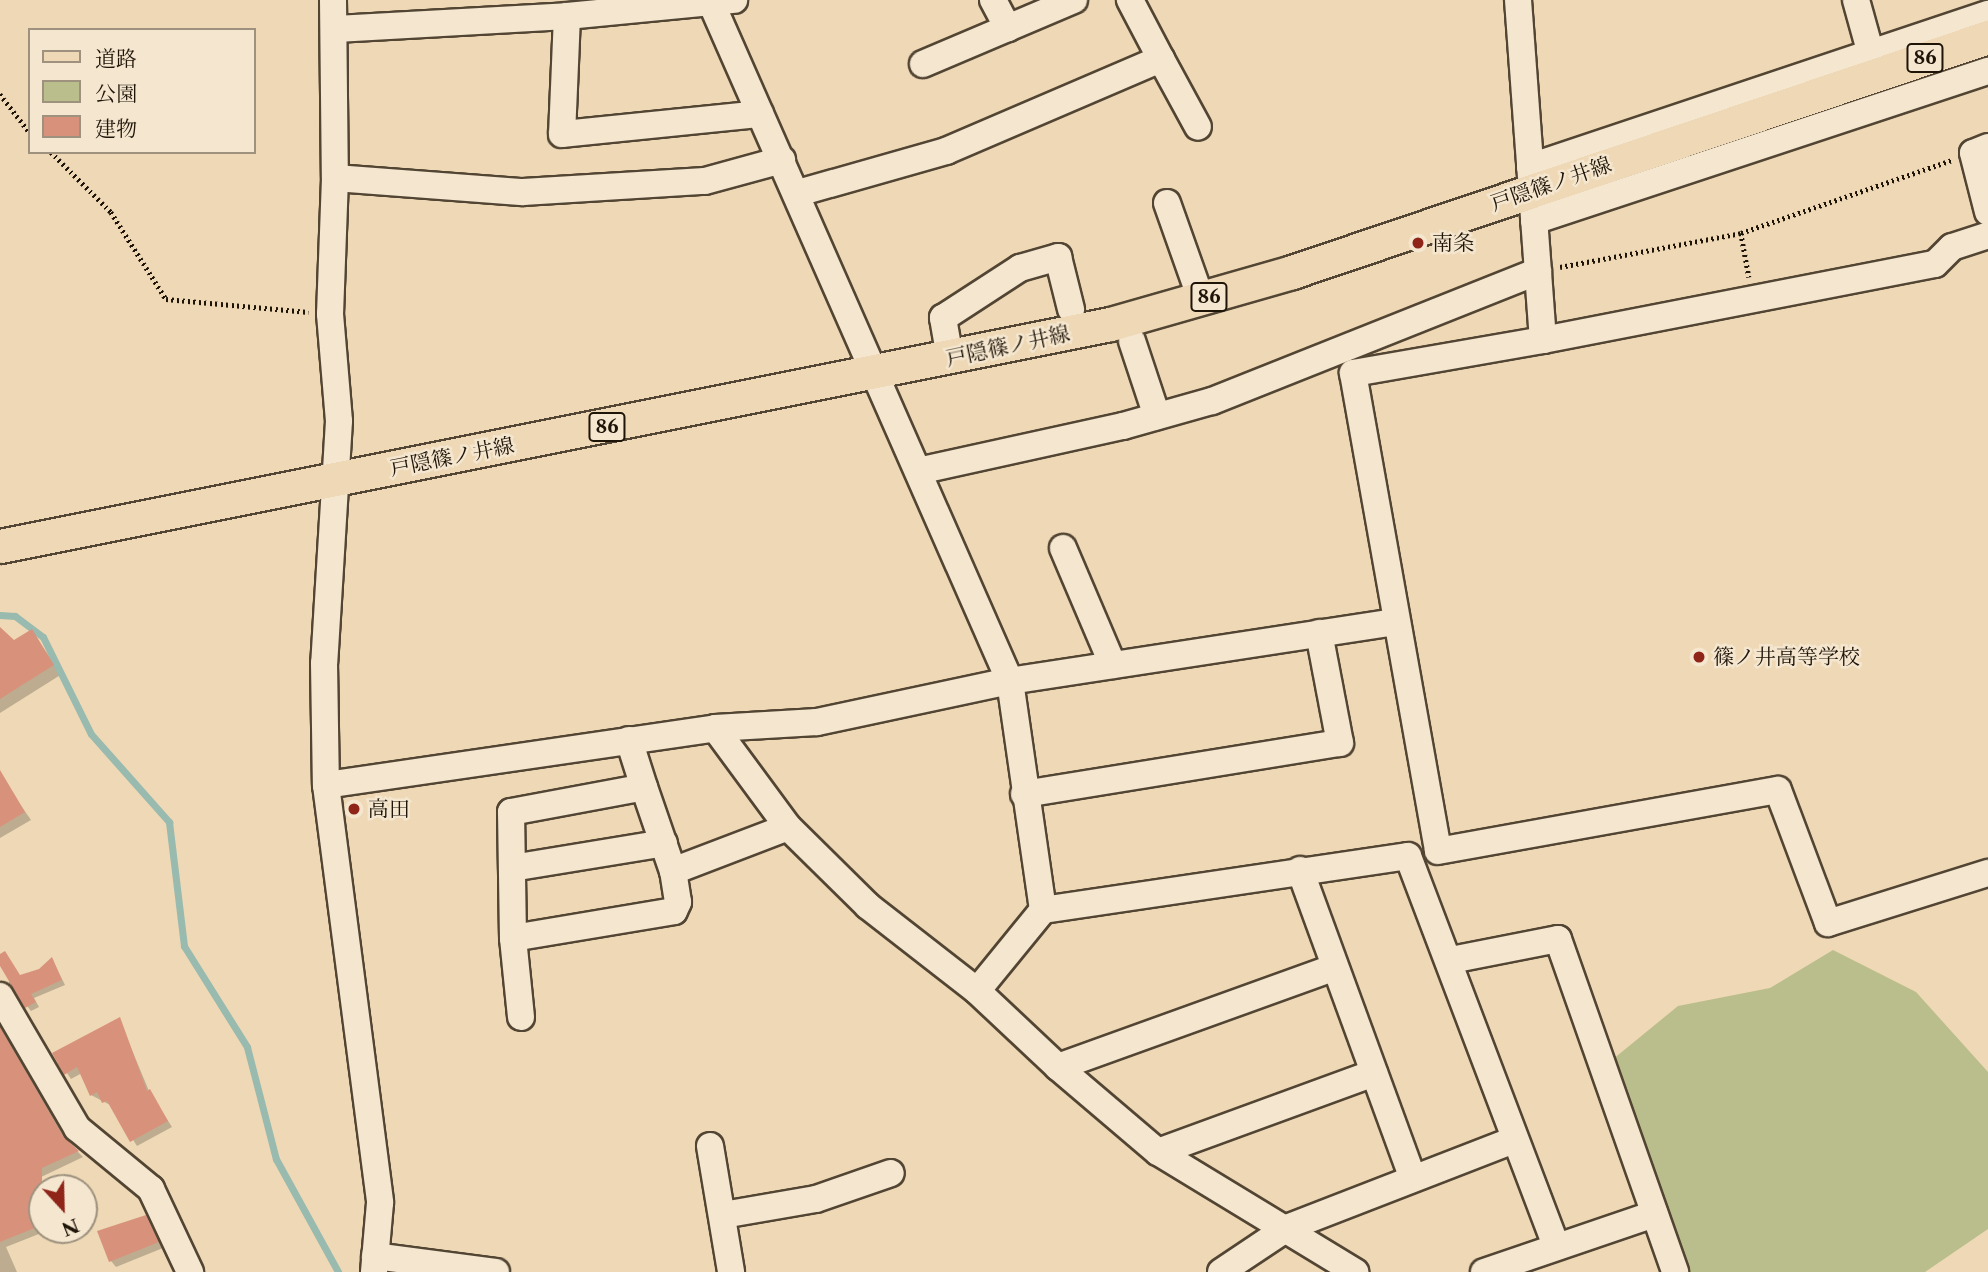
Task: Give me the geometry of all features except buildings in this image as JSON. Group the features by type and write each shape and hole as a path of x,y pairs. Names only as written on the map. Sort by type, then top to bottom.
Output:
{"main road":[{"name":"戸隠篠ノ井線","path":"0,546 950,358 1201,299 1532,193 1867,66 1984,17"}],"street":[{"path":"333,0 336,29 335,178 330,314 339,421 338,480 324,663 326,785 380,1203 375,1264 496,1272"},
{"path":"993,0 1008,28"},
{"path":"923,64 1074,0"},
{"path":"1130,0 1198,127"},
{"path":"1518,0 1543,340"},
{"path":"1856,0 1867,66"},
{"path":"336,29 567,16 719,1 760,114 798,193 1010,681 1024,794 1043,910"},
{"path":"567,16 562,134 760,114"},
{"path":"798,193 946,151 1161,59"},
{"path":"1532,193 1988,71"},
{"path":"1980,150 1988,212"},
{"path":"335,178 523,192 705,181 782,160"},
{"path":"1167,203 1201,299"},
{"path":"918,471 1157,416 1348,362 1543,340 1935,264 1952,247 1988,235"},
{"path":"950,358 943,318 1020,268 1058,257 1071,309"},
{"path":"1348,362 1538,271"},
{"path":"1132,341 1157,416"},
{"path":"1348,362 1438,851 1778,790 1828,923 1988,873"},
{"path":"1063,548 1113,665"},
{"path":"326,785 715,728 817,722 1010,681 1395,622"},
{"path":"1024,794 1340,743 1319,633"},
{"path":"715,728 788,827 868,906 977,991 1058,1068 1158,1152 1287,1228 1354,1272"},
{"path":"513,938 674,911 678,902 674,871 629,740"},
{"path":"522,1017 513,938 511,811 643,787"},
{"path":"674,871 788,827"},
{"path":"512,868 664,844"},
{"path":"977,991 1043,910 1408,856 1451,960 1514,1140 1556,1245"},
{"path":"1300,870 1333,968 1413,1178"},
{"path":"1451,960 1558,939 1675,1272"},
{"path":"1058,1068 1333,968"},
{"path":"0,996 77,1128 151,1189 190,1272"},
{"path":"1158,1152 1374,1073"},
{"path":"1221,1272 1287,1228 1514,1140"},
{"path":"710,1146 731,1272"},
{"path":"723,1215 816,1199 891,1173"},
{"path":"1484,1272 1556,1245 1654,1214"}],"path":[{"path":"0,94 28,130"},
{"path":"1538,271 1741,233 1980,150"},
{"path":"53,154 111,212 166,299 330,314"},
{"path":"1741,233 1754,299"}],"green space":[{"path":"1833,950 1916,992 1988,1072 1988,1229 1925,1272 1688,1272 1612,1060 1678,1006 1770,988"}],"waterway":[{"path":"0,615 15,616 43,637 91,734 169,822 184,946 247,1047 276,1159 338,1272"}],"place":[{"name":"南条","path":"1418,243"},
{"name":"篠ノ井高等学校","path":"1699,657"},
{"name":"高田","path":"354,809"}]}
